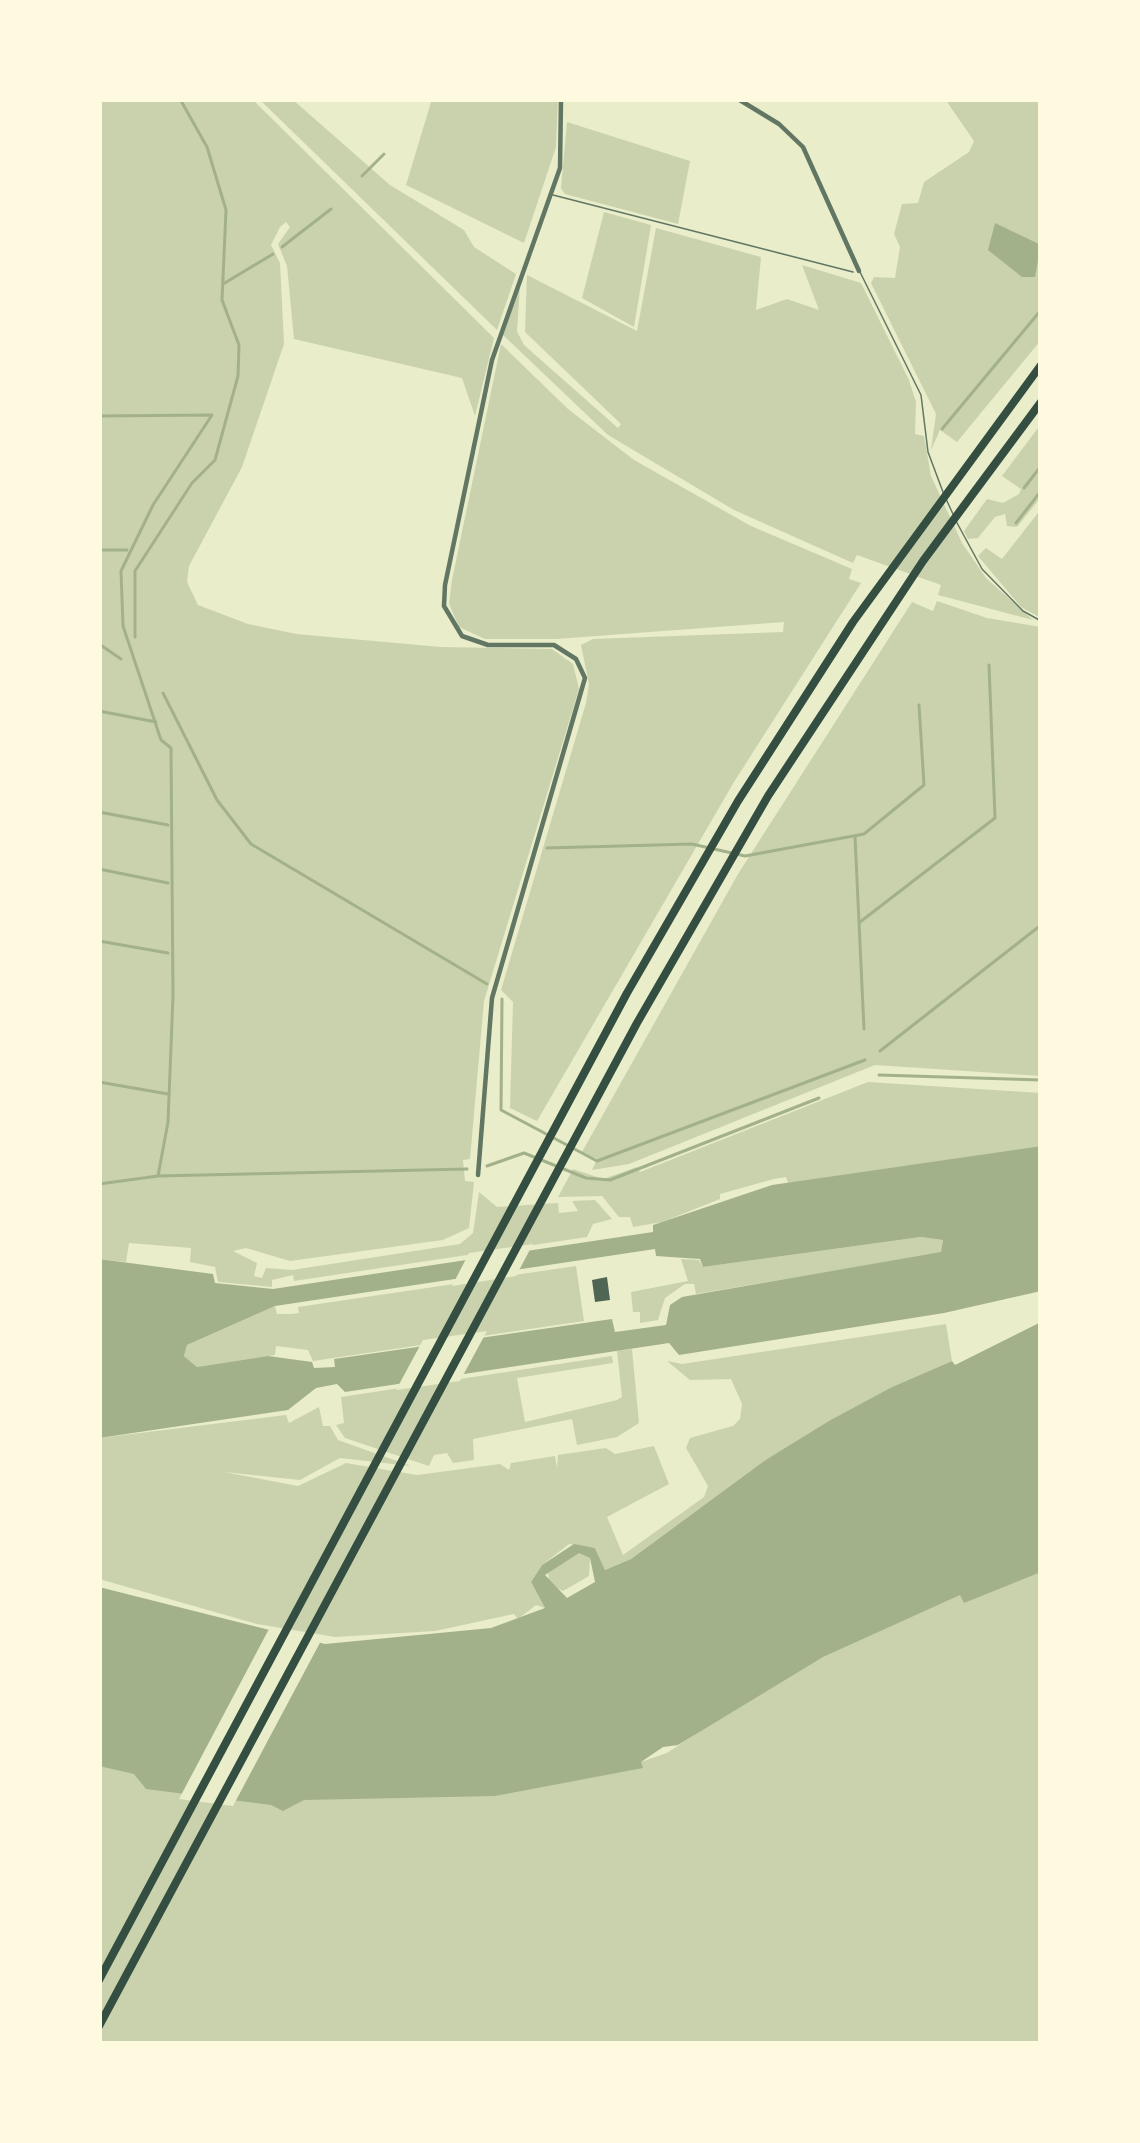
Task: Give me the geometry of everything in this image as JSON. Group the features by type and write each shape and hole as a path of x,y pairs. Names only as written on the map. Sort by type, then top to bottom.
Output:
{"highway":[{"path":"99,1980 627,993 794,712 1041,365"},
{"path":"99,2026 637,1023 768,796 1041,402"}],"street":[{"path":"478,1175 492,998 585,678 575,659 554,645 488,645 462,636 444,606 445,584 492,360 554,195 562,155 561,99"},
{"path":"738,99 779,124 803,147 859,271"}],"lane":[{"path":"554,195 848,274 859,271 921,395 930,462 969,549 998,587 1041,621"}],"shaded area":[{"path":"99,99 252,99 494,338 475,416 462,378 294,339 287,266 278,244 290,227 286,222 280,227 271,245 280,263 284,344 242,467 189,566 187,582 198,605 248,624 296,634 441,647 552,649 573,664 579,689 484,1001 470,1159 463,1160 465,1181 474,1182 469,1228 443,1240 290,1261 246,1248 233,1251 257,1263 254,1276 262,1278 266,1268 292,1270 460,1244 473,1233 479,1192 497,1207 558,1203 559,1213 578,1211 572,1201 595,1200 612,1219 593,1224 587,1237 294,1281 293,1275 272,1280 272,1287 218,1282 215,1267 190,1262 191,1248 129,1243 126,1262 99,1259"},
{"path":"259,99 292,99 390,185 464,230 474,247 516,274 497,330"},
{"path":"432,99 558,99 556,147 524,243 406,185"},
{"path":"945,99 1041,99 1041,340 957,442 940,430 931,450 936,414 871,283 874,277 895,278 900,247 894,234 902,204 918,203 924,182 969,152 974,141"},
{"path":"567,122 690,161 678,224 565,194 561,188"},
{"path":"604,212 651,225 634,327 582,298"},
{"path":"995,223 1041,245 1035,277 1022,277 988,250"},
{"path":"656,228 761,257 756,310 787,299 819,310 802,265 861,283 909,380 916,402 915,434 924,436 931,476 962,543 986,578 1033,620 938,595 941,585 857,555 853,563 734,510 608,435 503,335 520,285 517,331 524,345 618,428 621,424 525,332 527,275 637,331"},
{"path":"501,344 568,409 634,460 751,526 852,569 849,579 861,583 734,782 537,1121 510,1108 513,1002 501,990 586,703 589,684 581,645 593,639 783,632 784,622 556,639 485,639 459,627 449,604 452,580"},
{"path":"1041,424 1041,497 1017,527 1007,526 1005,514 995,517 978,538 968,539 964,531 987,499 1003,503 1019,494 1021,489 1002,476"},
{"path":"1041,509 1041,618 1021,607 978,556 986,548 1002,559"},
{"path":"937,601 987,618 1041,627 1041,1076 875,1065 629,1164 592,1170 597,1159 582,1152 738,874 912,602 933,611"},
{"path":"868,1082 1041,1093 1041,1146 788,1183 786,1177 774,1179 720,1194 720,1199 662,1222 633,1227 630,1217 619,1217 602,1196 558,1197 573,1169 603,1179 637,1167 640,1172"},
{"path":"1041,1146 1041,1291 944,1313 679,1355 669,1343 345,1392 337,1384 316,1388 288,1410 99,1438 99,1259 213,1274 215,1283 273,1289 653,1232 653,1225 772,1185","holes":["921,1237 943,1240 941,1252 682,1297 670,1305 666,1325 615,1332 612,1319 334,1359 335,1367 314,1368 312,1362 268,1356 197,1367 184,1356 187,1345 275,1306 655,1249 656,1256 700,1259 703,1267"]},
{"path":"921,1237 943,1240 941,1253 696,1294 694,1284 685,1284 665,1298 658,1320 640,1323 640,1312 633,1312 631,1292 688,1281 681,1259 699,1260 703,1267"},
{"path":"576,1266 584,1321 313,1361 308,1350 276,1346 275,1355 197,1367 184,1356 187,1345 275,1306 277,1314 299,1313 298,1307"},
{"path":"1041,1322 1041,1572 964,1603 960,1595 823,1657 678,1745 663,1747 641,1762 643,1768 495,1796 304,1800 283,1811 271,1805 146,1789 134,1774 99,1766 99,1587 325,1644 491,1628 545,1608 531,1582 542,1565 574,1544 595,1548 605,1570 631,1559 764,1461 829,1421 892,1387 952,1361 955,1365","holes":["579,1553 590,1558 595,1582 567,1598 545,1575"]},
{"path":"946,1324 952,1361 892,1387 764,1461 631,1559 605,1570 595,1548 569,1544 542,1565 531,1582 545,1608 536,1605 518,1619 514,1614 435,1631 335,1637 257,1624 99,1579 99,1438 286,1415 289,1423 319,1407 323,1426 330,1426 338,1440 411,1466 340,1458 300,1480 224,1472 298,1486 346,1463 417,1475 500,1464 509,1470 511,1463 555,1456 557,1468 558,1455 606,1448 615,1454 654,1446 669,1484 607,1517 623,1555 704,1497 708,1486 686,1448 690,1438 733,1426 740,1419 742,1404 731,1379 690,1380 667,1361 682,1364"},
{"path":"632,1349 639,1423 617,1437 577,1445 572,1419 473,1439 474,1460 453,1463 447,1453 434,1455 429,1466 345,1438 336,1425 344,1423 341,1397 612,1356 613,1363 517,1378 525,1422 617,1400 622,1397 617,1351"},
{"path":"1041,1538 1041,2044 99,2044 99,1765 304,1799 641,1762 667,1753 762,1690"},
{"path":"579,1552 590,1558 589,1576 563,1591 549,1583 548,1570"}],"pier":[{"path":"533,1244 516,1276 452,1286 469,1253"},
{"path":"487,1331 460,1381 396,1390 423,1340"},
{"path":"270,1627 323,1637 233,1806 179,1799"}],"building":[{"path":"607,1277 610,1300 595,1302 592,1280"}],"waterway":[{"path":"135,637 135,571 192,483 215,460 238,376 239,345 222,300 226,210 207,147 180,99"},
{"path":"362,176 384,154"},
{"path":"282,247 331,209"},
{"path":"223,284 273,254"},
{"path":"942,429 1041,310"},
{"path":"99,416 212,415 153,505 121,571 123,626 161,740 171,748 173,996 168,1122 158,1176"},
{"path":"1024,488 1041,466"},
{"path":"1016,523 1041,491"},
{"path":"99,550 127,550"},
{"path":"99,644 121,659"},
{"path":"860,922 995,818 989,665"},
{"path":"163,693 217,800 251,844 487,984"},
{"path":"547,848 692,844 745,856 864,834 924,785 919,705"},
{"path":"99,711 156,722"},
{"path":"99,812 168,825"},
{"path":"855,837 864,1029"},
{"path":"99,869 168,883"},
{"path":"880,1051 1041,925"},
{"path":"99,941 168,953"},
{"path":"502,999 501,1110 597,1161 865,1060"},
{"path":"879,1075 1041,1080"},
{"path":"99,1082 168,1094"},
{"path":"487,1166 524,1153 586,1178 610,1180 819,1098"},
{"path":"99,1184 158,1176 467,1169"}]}
